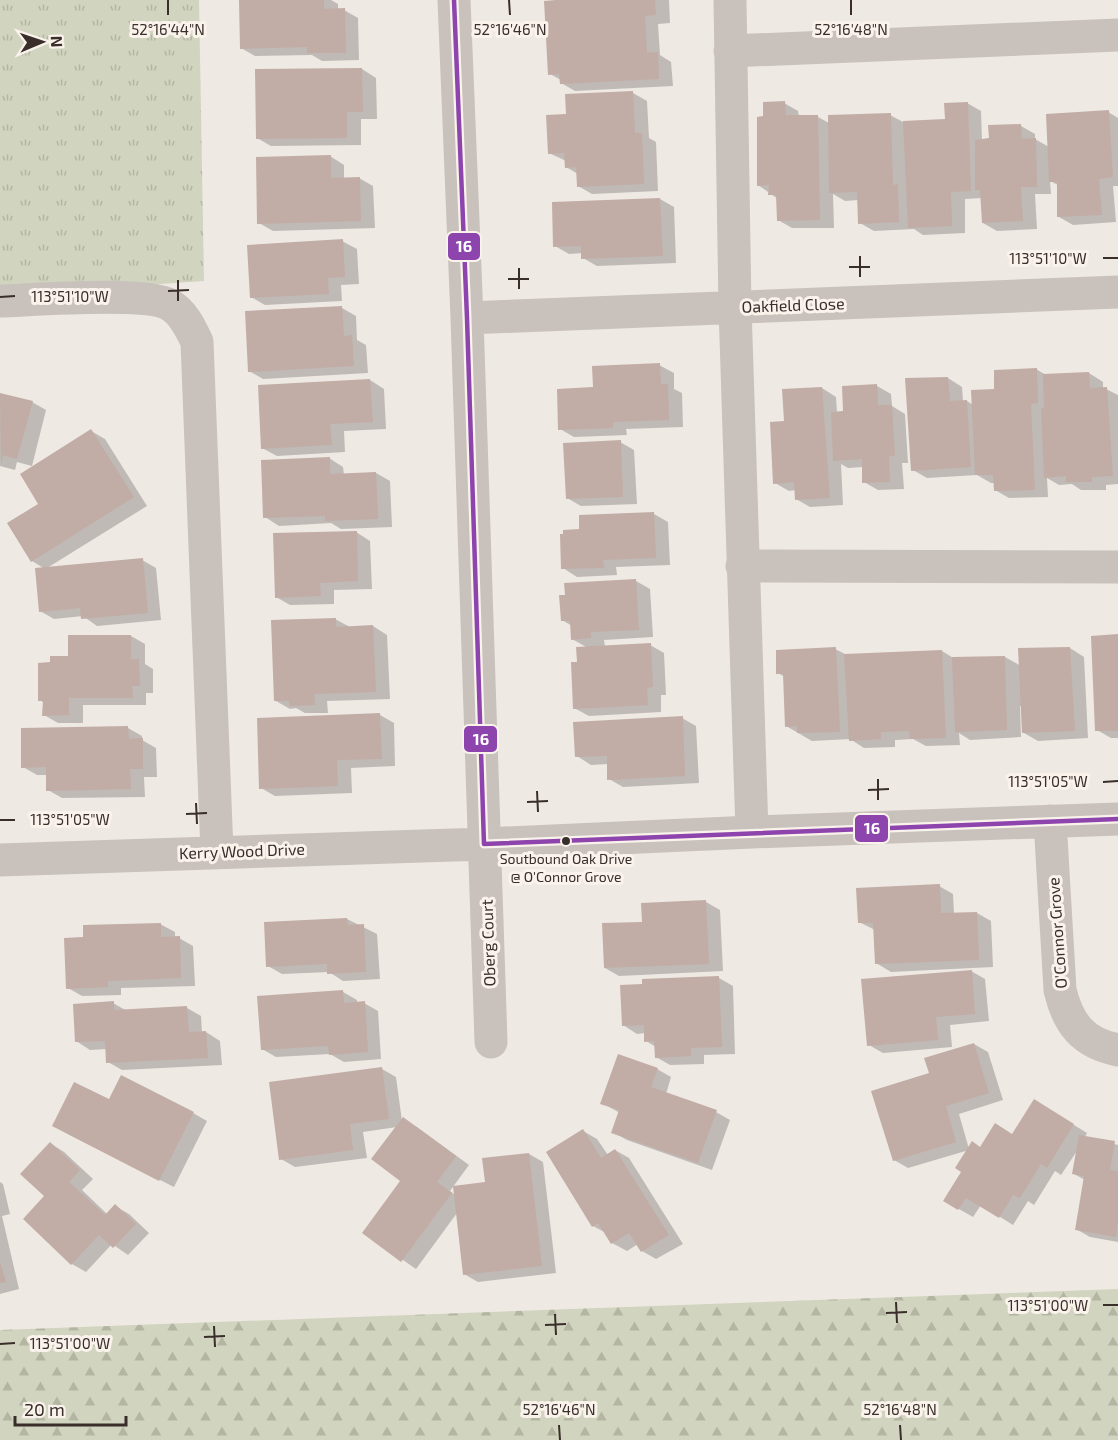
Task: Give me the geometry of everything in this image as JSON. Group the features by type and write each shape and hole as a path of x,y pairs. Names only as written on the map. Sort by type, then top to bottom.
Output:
{"street":[{"name":"Oberg Court","path":"454,0 491,1042"},
{"path":"730,0 735,307 752,832"},
{"path":"730,51 1118,35"},
{"name":"Oakfield Close","path":"467,318 1118,292"},
{"path":"0,301 145,297 170,305 187,323 197,342 217,852"},
{"path":"742,566 1118,567"},
{"name":"Kerry Wood Drive","path":"0,860 1118,819"},
{"name":"O'Connor Grove","path":"1050,821 1060,990 1064,1008 1088,1041 1118,1050"}],"green space":[{"path":"0,0 199,0 204,281 0,295"},
{"path":"1118,1289 1118,1440 0,1440 0,1330"}],"building":[{"path":"239,0 324,0 324,9 345,8 346,53 307,53 307,47 240,49"},
{"path":"655,0 656,15 645,16 647,53 658,52 659,79 560,84 559,74 548,75 544,1"},
{"path":"362,68 363,112 347,112 347,138 256,139 255,69"},
{"path":"633,91 635,133 642,133 644,184 577,187 576,167 565,168 564,153 548,154 546,115 566,114 565,94"},
{"path":"785,101 786,115 818,115 820,220 777,221 776,195 768,195 769,185 757,186 757,117 763,116 763,102"},
{"path":"968,102 971,191 951,192 952,226 908,228 903,121 945,119 944,103"},
{"path":"1109,110 1113,177 1099,179 1102,215 1057,217 1057,182 1049,182 1046,114"},
{"path":"891,113 893,185 898,184 899,222 858,224 857,192 829,193 828,115"},
{"path":"1021,124 1022,139 1036,138 1037,187 1021,187 1023,221 982,223 980,190 975,190 975,140 989,138 988,125"},
{"path":"331,155 331,178 360,177 361,221 257,224 256,157"},
{"path":"660,198 663,256 581,259 581,246 553,247 552,202"},
{"path":"343,239 345,277 328,278 329,294 250,298 247,245"},
{"path":"342,306 344,336 352,335 354,366 248,372 245,311"},
{"path":"660,363 661,384 668,384 669,420 613,422 613,428 558,430 557,389 593,387 592,366"},
{"path":"1037,368 1038,403 1031,404 1035,490 994,491 993,475 975,475 971,390 994,389 994,370"},
{"path":"1089,372 1090,388 1107,387 1113,476 1092,477 1092,482 1066,482 1066,476 1044,478 1041,409 1044,408 1043,374"},
{"path":"948,377 950,401 967,400 971,467 911,471 905,378"},
{"path":"370,379 373,422 330,424 332,445 261,449 258,385"},
{"path":"877,384 878,405 892,405 895,456 889,456 890,482 862,483 862,459 833,461 831,412 843,411 842,386"},
{"path":"822,387 830,498 795,500 794,482 773,484 770,422 784,421 782,389"},
{"path":"0,393 33,401 17,459 3,455 1,463"},
{"path":"91,429 134,497 31,562 7,523 38,504 20,474"},
{"path":"621,440 623,497 566,499 563,443"},
{"path":"330,457 330,474 376,472 378,519 325,521 325,516 263,518 261,460"},
{"path":"654,512 656,558 603,560 604,568 561,569 560,534 563,534 563,530 579,529 579,515"},
{"path":"357,531 358,581 320,583 321,596 275,598 273,533"},
{"path":"143,558 148,613 81,619 80,608 39,612 35,568"},
{"path":"636,579 639,630 591,632 591,638 571,640 570,621 561,621 559,595 565,595 564,583"},
{"path":"336,618 336,627 373,625 376,692 314,694 315,705 290,706 289,701 274,701 271,620"},
{"path":"1118,634 1118,731 1095,731 1091,636"},
{"path":"68,635 131,635 131,659 139,659 140,686 132,686 133,698 69,698 69,715 42,716 43,701 38,701 38,663 50,662 50,656 68,656"},
{"path":"651,643 653,687 647,688 648,705 573,709 571,662 577,662 576,647"},
{"path":"836,647 840,732 797,733 797,726 785,727 783,674 776,674 776,650"},
{"path":"1070,647 1075,731 1022,733 1018,648"},
{"path":"942,650 946,738 910,739 909,731 881,732 881,739 849,741 844,654"},
{"path":"1005,656 1007,730 955,732 952,657"},
{"path":"380,713 382,759 337,760 338,786 259,789 257,718"},
{"path":"683,716 685,776 607,780 607,756 575,757 573,722"},
{"path":"128,726 129,739 143,738 143,769 130,769 131,789 46,791 46,767 21,768 21,728"},
{"path":"940,884 941,913 977,912 979,960 875,964 873,923 858,923 856,888"},
{"path":"706,900 709,964 604,968 602,923 642,922 641,903"},
{"path":"347,918 348,925 364,924 366,972 327,974 327,964 266,967 264,922"},
{"path":"161,923 161,937 180,936 181,978 108,981 108,987 66,989 64,938 83,937 83,925"},
{"path":"972,970 975,1014 936,1017 938,1040 867,1046 861,979"},
{"path":"719,976 722,1047 691,1048 691,1056 655,1058 654,1041 644,1042 644,1025 622,1026 620,985 642,984 642,979"},
{"path":"343,990 344,1003 365,1001 368,1052 329,1055 328,1046 261,1050 257,996"},
{"path":"114,1001 114,1010 187,1006 189,1032 206,1031 208,1058 106,1063 105,1041 75,1042 73,1004"},
{"path":"974,1043 989,1093 946,1106 956,1142 893,1161 871,1091 929,1073 924,1058"},
{"path":"618,1054 658,1068 651,1087 717,1110 698,1163 611,1133 619,1110 600,1104"},
{"path":"382,1067 389,1119 350,1124 353,1150 279,1160 269,1082"},
{"path":"121,1075 194,1112 159,1181 52,1126 74,1082 109,1099"},
{"path":"1034,1099 1074,1124 1047,1168 1041,1164 1020,1198 1013,1195 999,1218 966,1198 958,1210 943,1201 961,1172 955,1168 972,1141 980,1147 995,1123 1012,1134"},
{"path":"403,1117 456,1156 437,1182 452,1193 401,1262 362,1233 400,1181 371,1159"},
{"path":"583,1129 601,1158 615,1149 669,1235 641,1252 629,1233 611,1244 598,1223 592,1227 546,1152"},
{"path":"1079,1135 1115,1141 1110,1170 1118,1171 1116,1237 1075,1230 1084,1176 1072,1174"},
{"path":"50,1142 80,1170 69,1182 105,1215 115,1204 136,1224 113,1248 99,1235 71,1265 23,1219 44,1196 20,1174"},
{"path":"529,1153 542,1266 463,1275 453,1186 485,1182 482,1158"},
{"path":"0,1262 6,1282 0,1283"}],"transit line":[{"name":"16","path":"454,0 484,844 1118,819"}],"place":[{"name":"Soutbound Oak Drive @ O'Connor Grove","path":"566,841"}]}
